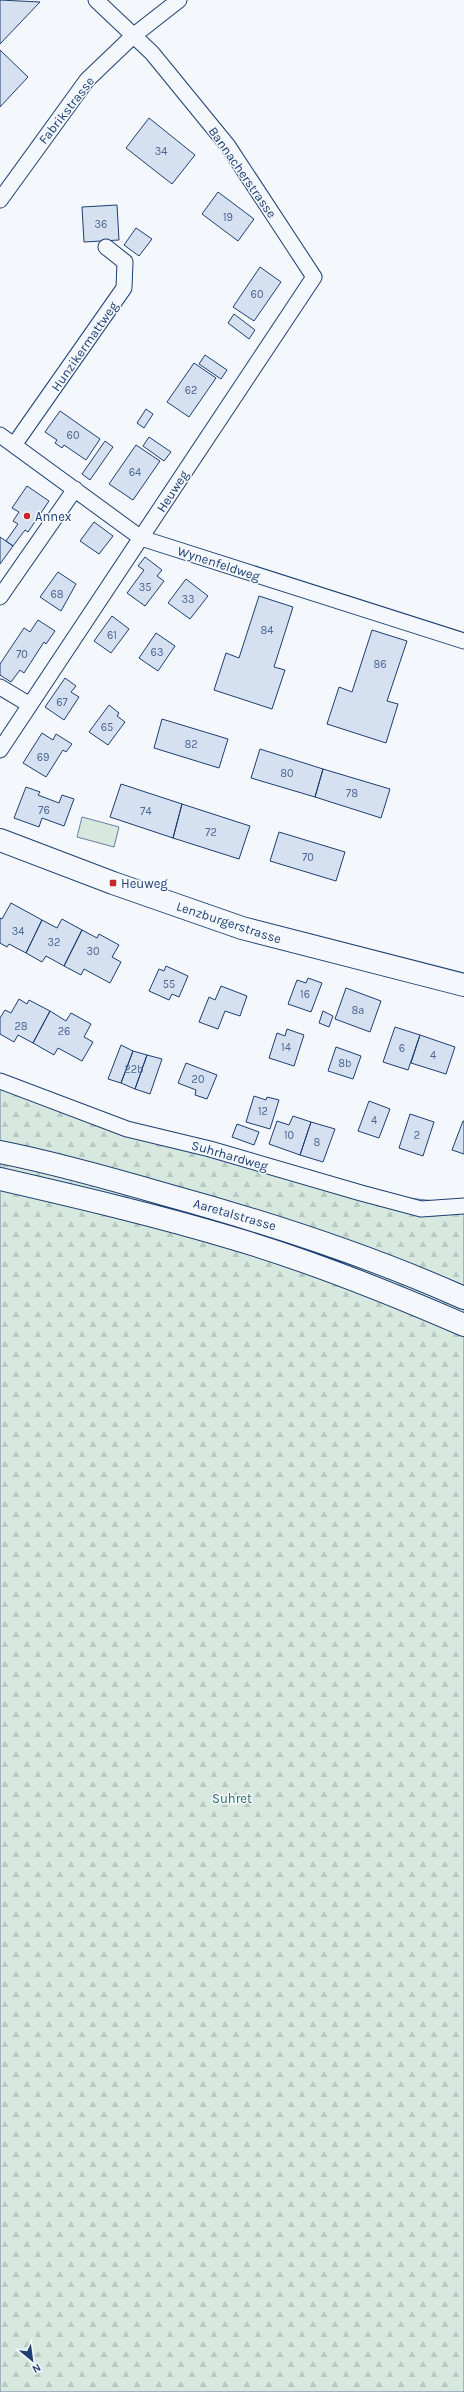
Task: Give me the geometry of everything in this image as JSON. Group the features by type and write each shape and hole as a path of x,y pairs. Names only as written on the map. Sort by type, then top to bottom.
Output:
{"main road":[{"name":"Lenzburgerstrasse","path":"0,840 114,883 242,928 464,985"},
{"name":"Aaretalstrasse","path":"0,1152 63,1166 264,1222 329,1244 464,1298"},
{"name":"Aaretalstrasse","path":"0,1179 126,1208 246,1242 386,1292 464,1325"}],"street":[{"name":"Bannacherstrasse","path":"96,0 152,53 228,146 314,277"},
{"name":"Fabrikstrasse","path":"0,200 87,80 134,36 179,0"},
{"name":"Hunzikermattweg","path":"14,445 124,288 125,262 106,247"},
{"name":"Heuweg","path":"0,750 314,277"},
{"name":"Wynenfeldweg","path":"0,435 141,538 464,641"},
{"path":"0,597 75,489"},
{"path":"0,686 30,705"},
{"name":"Suhrhardweg","path":"0,1081 127,1129 210,1149 361,1193 421,1209 464,1206"}],"green space":[{"path":"82,817 119,827 114,847 77,837"},
{"name":"Suhret","path":"0,1081 127,1129 361,1193 464,1204 464,2392 0,2392"}],"building":[{"path":"0,0 40,2 0,44"},
{"path":"0,50 28,77 0,107"},
{"path":"149,118 195,155 172,184 126,148"},
{"path":"218,192 254,219 238,241 202,214"},
{"path":"117,205 119,240 84,242 82,207"},
{"path":"136,228 152,239 139,256 124,245"},
{"path":"260,267 281,282 254,321 233,307"},
{"path":"234,314 255,330 249,339 228,323"},
{"path":"205,355 227,370 221,379 199,364"},
{"path":"194,363 216,378 189,417 167,402"},
{"path":"146,409 153,414 144,428 137,423"},
{"path":"60,411 100,439 86,460 64,445 62,448 55,443 57,440 45,432"},
{"path":"149,437 171,452 164,461 143,446"},
{"path":"105,441 113,447 90,480 82,474"},
{"path":"136,445 160,461 133,500 109,484"},
{"name":"Annex","path":"27,486 49,501 28,532 25,530 13,546 6,541 18,524 13,521 19,512 12,508"},
{"path":"94,522 113,536 99,554 80,541"},
{"path":"0,537 13,546 0,564"},
{"path":"145,557 162,570 157,576 164,581 145,606 127,593 144,570 138,566"},
{"path":"58,572 76,584 61,611 40,597"},
{"path":"186,579 208,596 190,619 168,603"},
{"path":"259,596 293,607 274,667 285,670 272,709 214,690 226,653 239,658"},
{"path":"112,616 129,629 111,653 94,641"},
{"path":"38,620 55,631 46,644 44,642 24,673 20,670 11,682 0,675 0,664 24,628 30,632"},
{"path":"372,630 407,641 387,701 398,704 386,743 327,724 339,687 352,692"},
{"path":"156,633 175,646 158,671 139,658"},
{"path":"65,678 76,686 71,692 79,697 64,720 45,707"},
{"path":"109,705 119,713 117,716 125,722 108,745 89,732"},
{"path":"162,719 228,739 219,768 154,748"},
{"path":"42,733 53,740 56,734 72,744 66,752 63,750 46,777 23,763"},
{"path":"260,749 323,769 315,797 251,778"},
{"path":"323,769 390,789 381,818 315,797"},
{"path":"121,784 182,804 173,838 110,817"},
{"path":"26,787 40,792 38,795 59,803 62,795 74,799 64,826 42,818 39,827 14,818"},
{"path":"182,804 250,826 239,859 173,838"},
{"path":"279,832 345,852 336,881 270,861"},
{"path":"11,903 42,920 26,953 9,944 7,947 0,943 0,918 2,919"},
{"path":"62,919 82,930 64,966 46,956 42,962 26,953 42,920 57,928"},
{"path":"82,930 97,938 99,934 119,945 112,957 121,962 110,983 84,969 81,975 64,966"},
{"path":"166,966 188,976 179,997 172,994 169,1000 149,991 159,969 164,971"},
{"path":"308,978 322,983 311,1012 288,1004 297,980 306,983"},
{"path":"221,986 247,996 240,1016 225,1011 218,1029 199,1022 209,997 215,1000"},
{"path":"346,988 381,1001 370,1032 335,1019"},
{"path":"19,999 27,1004 29,1000 50,1011 33,1043 18,1035 14,1042 0,1034 0,1018 5,1010 11,1013"},
{"path":"50,1011 66,1021 71,1013 91,1024 84,1037 93,1042 82,1061 58,1048 54,1055 33,1043"},
{"path":"323,1011 333,1016 329,1027 319,1023"},
{"path":"395,1027 420,1035 408,1070 383,1062"},
{"path":"287,1029 304,1035 294,1066 269,1058 277,1033 285,1036"},
{"path":"420,1035 455,1047 446,1074 411,1063"},
{"path":"121,1045 133,1051 121,1083 108,1079"},
{"path":"336,1047 361,1056 353,1079 328,1071"},
{"path":"133,1051 147,1055 135,1089 121,1083"},
{"path":"147,1055 162,1059 150,1094 135,1089"},
{"path":"186,1063 217,1075 207,1099 195,1095 196,1090 178,1083"},
{"path":"254,1096 266,1100 267,1097 279,1100 270,1129 246,1122"},
{"path":"369,1101 390,1109 379,1138 358,1131"},
{"path":"410,1114 434,1122 423,1156 399,1148"},
{"path":"293,1116 311,1122 300,1155 269,1144 277,1121 289,1125"},
{"path":"464,1121 464,1154 452,1150"},
{"path":"311,1122 335,1129 323,1162 300,1155"},
{"path":"237,1124 259,1132 254,1145 232,1137"}],"place":[{"name":"Annex","path":"27,516"},
{"name":"Heuweg","path":"113,883"}]}
